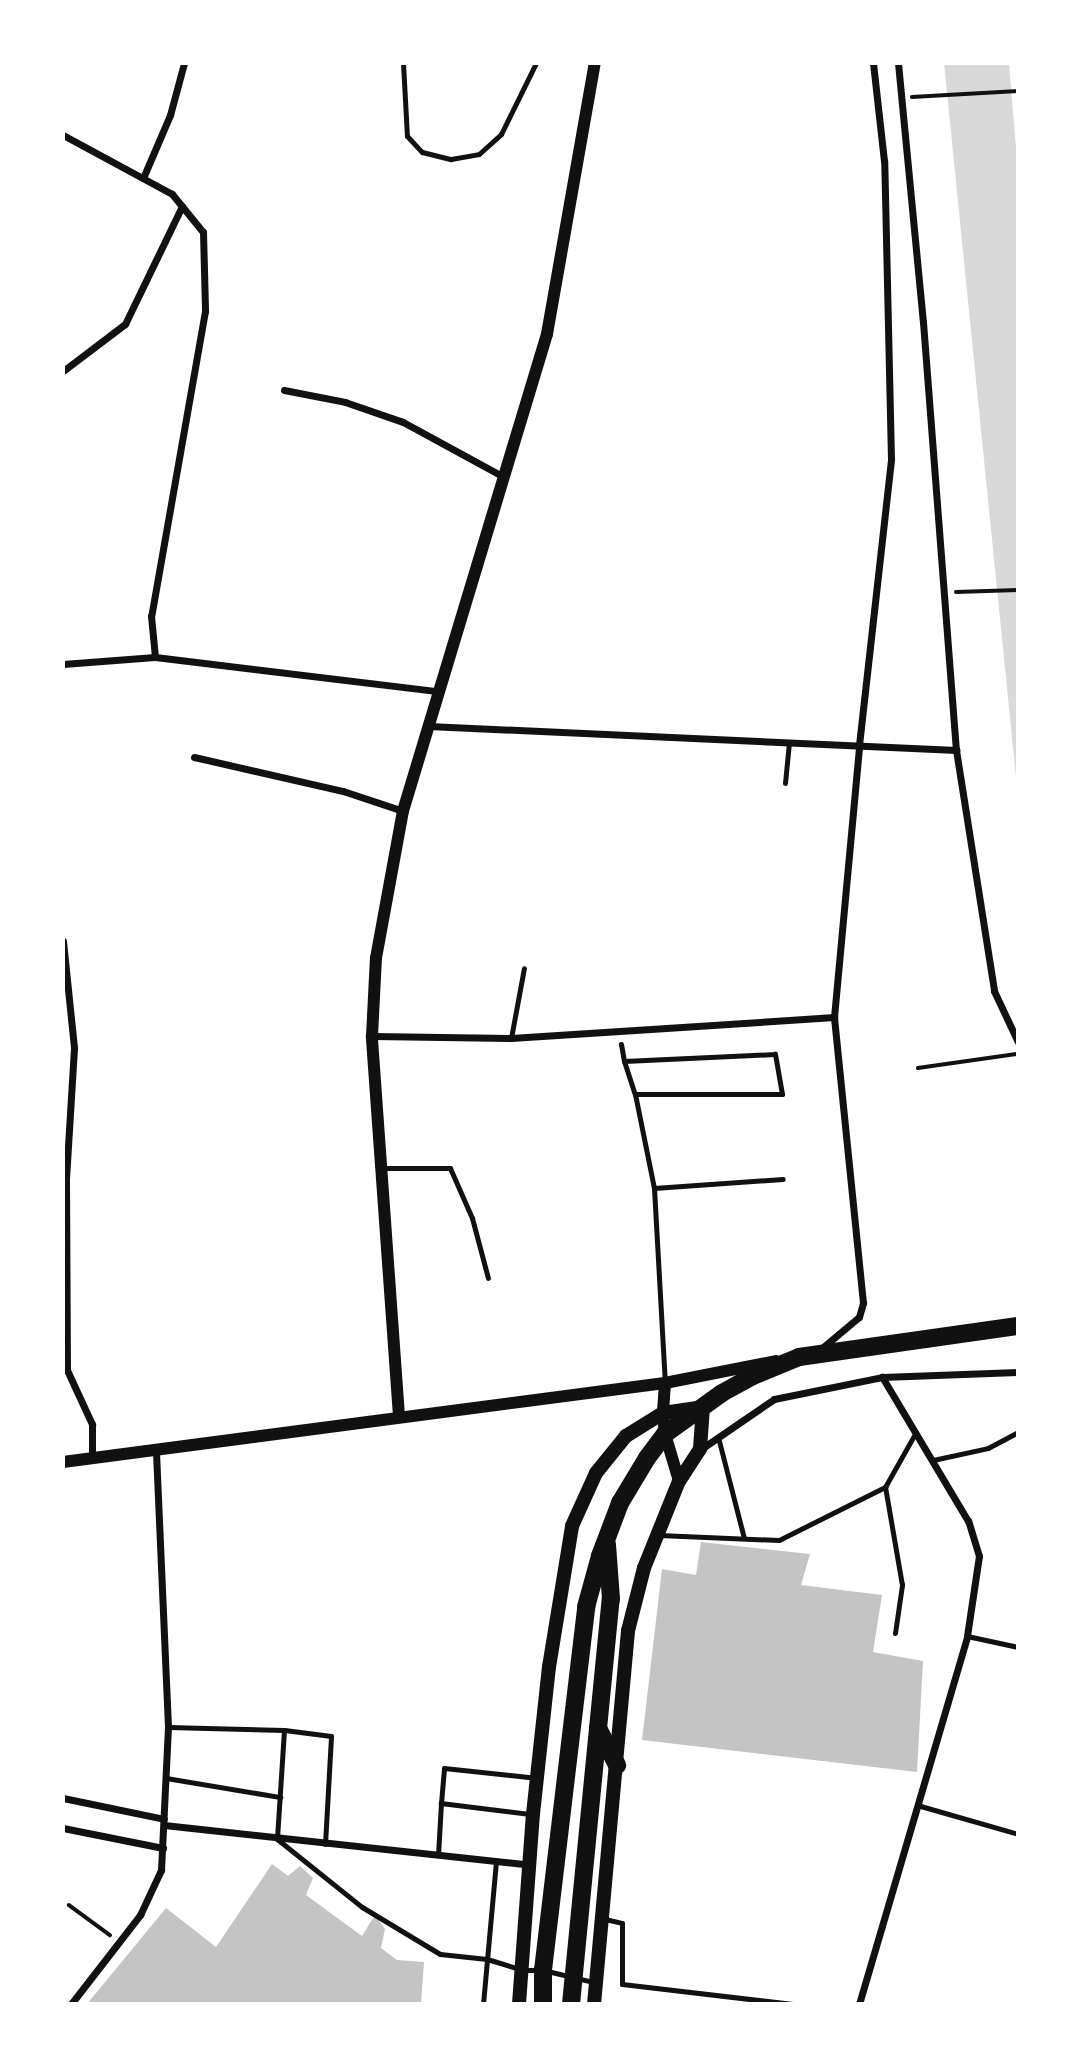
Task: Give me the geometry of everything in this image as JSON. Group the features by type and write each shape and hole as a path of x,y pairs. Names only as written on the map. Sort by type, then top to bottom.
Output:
{"highway":[{"path":"543,2004 543,1970 586,1607 620,1503 665,1434 753,1376 806,1356 1018,1326"},
{"path":"571,2004 611,1599 607,1537"},
{"path":"598,1728 617,1765"}],"main road":[{"path":"519,2004 533,1814 549,1667 572,1525 596,1473 626,1436 663,1413 703,1407 700,1449 679,1481 644,1567 628,1631 594,2004"}],"street":[{"path":"143,178 170,116 184,63"},
{"path":"399,1416 372,1036 376,958 402,811 547,334 596,63"},
{"path":"63,1462 665,1383 806,1356 846,1330 859,1317 863,1303 834,1017 859,745 891,459 884,161 873,63"},
{"path":"898,63 923,322 956,750 994,991 1018,1042"},
{"path":"63,135 172,194 203,232 205,311 151,616 155,657"},
{"path":"63,371 125,324 182,206"},
{"path":"284,390 345,402 403,422 505,477"},
{"path":"63,664 155,657 437,691"},
{"path":"428,726 956,750"},
{"path":"194,757 343,791 402,811"},
{"path":"63,941 74,1048 66,1180 67,1370 92,1424 92,1457"},
{"path":"372,1036 511,1038 834,1017"},
{"path":"700,1449 774,1399 882,1377 1018,1372"},
{"path":"859,2004 967,1636 979,1556 968,1521 882,1377"},
{"path":"665,1383 665,1434 679,1481"},
{"path":"71,2004 140,1915 161,1870 168,1727 156,1450"},
{"path":"63,1798 164,1822 277,1839 531,1865"},
{"path":"63,1828 163,1848"}],"lane":[{"path":"403,63 407,136 422,152 451,159 479,154 501,134 536,63"},
{"path":"786,783 789,742"},
{"path":"511,1038 524,968"},
{"path":"621,1044 635,1094 654,1188 665,1383"},
{"path":"624,1060 775,1054 782,1094 635,1094"},
{"path":"381,1168 450,1168 472,1218 488,1278"},
{"path":"654,1188 783,1179"},
{"path":"657,1535 779,1540 885,1487 916,1432"},
{"path":"933,1460 988,1448 1018,1432"},
{"path":"718,1437 744,1538"},
{"path":"885,1487 902,1585 895,1633"},
{"path":"967,1636 1018,1647"},
{"path":"168,1727 284,1730 331,1735 325,1844"},
{"path":"284,1730 277,1839 362,1907 440,1954 487,1959 522,1970 543,1970 596,1983"},
{"path":"438,1855 444,1768 537,1778"},
{"path":"166,1778 279,1797"},
{"path":"441,1803 533,1814"},
{"path":"916,1805 1018,1834"},
{"path":"483,2004 496,1861"},
{"path":"602,1918 622,1923 622,1984 793,2004"}],"path":[{"path":"912,97 1018,91"},
{"path":"944,593 1018,590"},
{"path":"918,1068 1018,1054"},
{"path":"69,1905 120,1942"}],"shaded area":[{"path":"944,63 1009,63 1018,172 1018,797"}],"building":[{"path":"701,1542 810,1554 801,1585 882,1595 873,1652 923,1661 917,1772 642,1740 662,1569 696,1575"},
{"path":"272,1864 288,1876 300,1866 313,1878 306,1895 362,1936 375,1915 385,1929 381,1948 397,1960 424,1962 421,2004 87,2004 166,1908 216,1947"}]}
